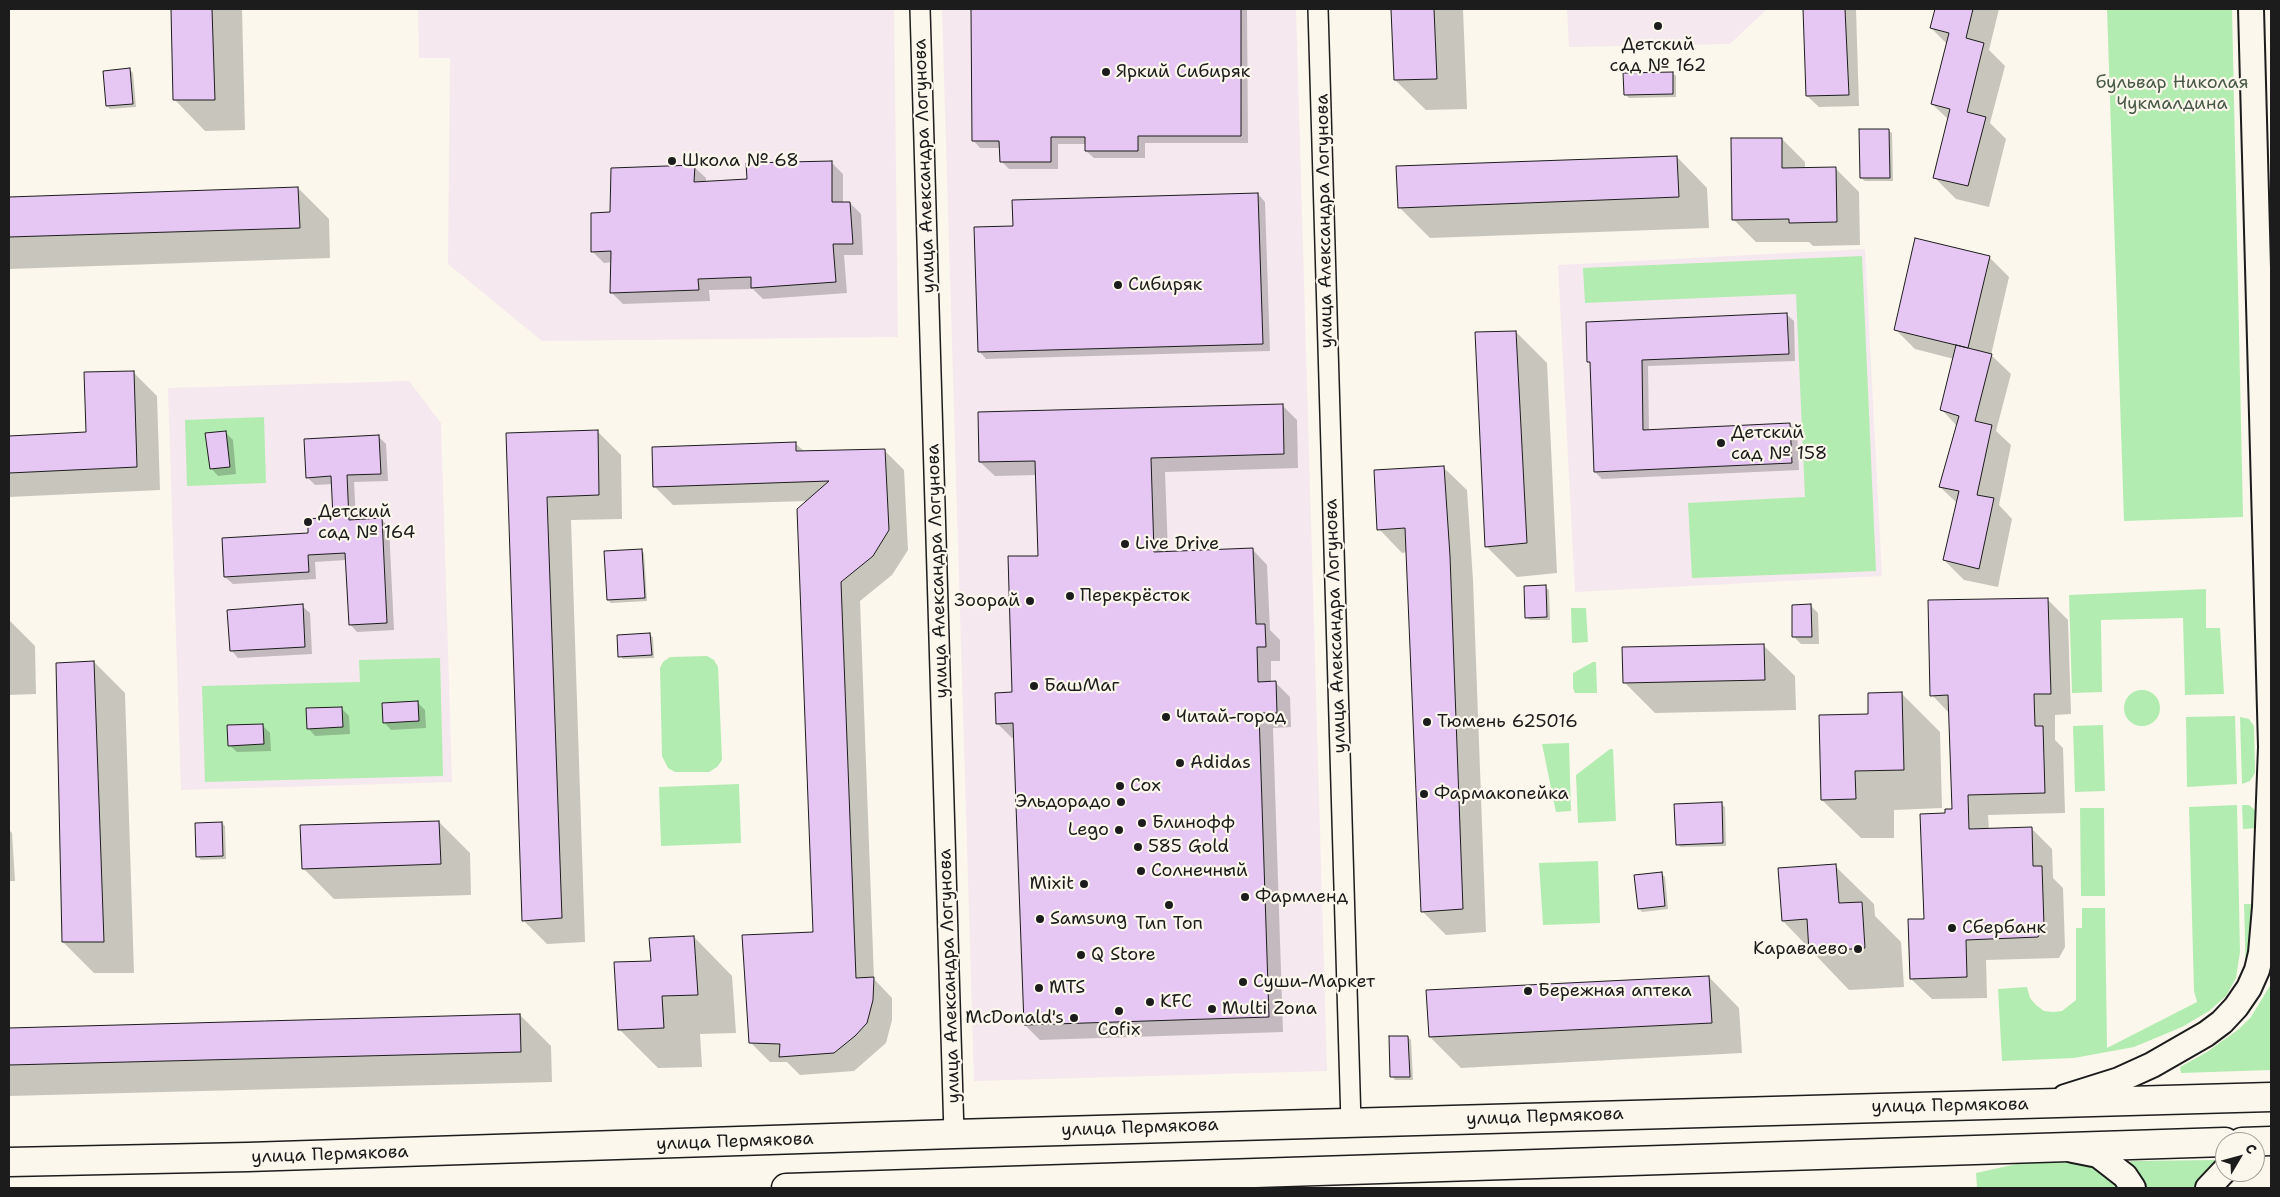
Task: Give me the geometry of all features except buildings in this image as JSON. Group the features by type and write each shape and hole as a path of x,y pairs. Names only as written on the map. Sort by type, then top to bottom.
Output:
{"main road":[{"name":"улица Пермякова","path":"9,1162 248,1158 954,1134 2271,1097"},
{"path":"786,1188 1113,1183 2215,1142"}],"street":[{"name":"улица Александра Логунова","path":"920,9 954,1134"},
{"name":"улица Александра Логунова","path":"1318,9 1351,1123"},
{"path":"2033,1104 2094,1089 2152,1065 2206,1034 2222,1022 2240,1001 2257,970 2261,953 2265,906 2271,748 2265,265 2251,9"},
{"path":"2059,1147 2098,1155 2125,1176 2133,1188"}],"shaded area":[{"name":"Школа № 68","path":"418,9 894,9 898,337 542,341 448,264 450,58 419,58"},
{"path":"942,9 1296,9 1327,1071 974,1081"},
{"name":"Детский сад № 162","path":"1567,9 1767,9 1730,44 1569,47"},
{"name":"Детский сад № 158","path":"1865,249 1882,576 1575,592 1558,265"},
{"name":"Детский сад № 164","path":"409,381 441,423 452,782 181,790 168,388"}],"green space":[{"name":"бульвар Николая Чукмалдина","path":"2107,9 2232,9 2243,517 2124,521"},
{"path":"1862,256 1876,571 1692,578 1688,503 1805,497 1796,294 1585,303 1583,268"},
{"path":"264,417 266,483 187,486 185,420"},
{"path":"2206,589 2206,628 2220,628 2224,694 2185,695 2183,618 2101,620 2102,692 2072,693 2069,595"},
{"path":"1571,608 1586,608 1588,642 1572,643"},
{"path":"707,656 714,660 718,667 722,760 717,767 709,772 675,772 668,768 662,756 660,668 663,662 670,657"},
{"path":"440,658 443,776 205,782 202,686 360,682 359,660"},
{"path":"1596,662 1597,693 1575,693 1573,673"},
{"path":"2142,690 2149,691 2155,695 2159,701 2159,715 2155,721 2149,725 2142,726 2135,725 2129,721 2125,715 2124,708 2125,701 2129,695 2135,691"},
{"path":"2235,716 2237,784 2187,787 2186,717"},
{"path":"2240,717 2249,719 2254,726 2255,773 2250,781 2242,784"},
{"path":"2103,725 2105,791 2075,792 2073,726"},
{"path":"1569,743 1571,811 1556,812 1542,744"},
{"path":"1610,749 1613,749 1616,821 1578,823 1576,775"},
{"path":"739,784 741,843 661,846 659,787"},
{"path":"2237,805 2240,952 2236,978 2226,996 2209,1011 2182,1027 2134,1047 2074,1058 2002,1061 1998,989 2027,987 2030,998 2044,1011 2062,1011 2076,1000 2076,928 2082,928 2082,908 2105,908 2107,1048 2197,1002 2194,991 2189,807"},
{"path":"2242,805 2249,805 2255,810 2257,828 2243,829"},
{"path":"2080,808 2104,808 2105,896 2081,896"},
{"path":"1598,861 1600,923 1543,925 1539,863"},
{"path":"2244,904 2259,904 2246,976"},
{"path":"2271,984 2271,1070 2181,1073 2180,1067 2207,1052 2239,1029 2251,1017"},
{"path":"2215,1160 2215,1162 2194,1188 2146,1188 2130,1161"},
{"path":"2030,1161 2074,1162 2088,1165 2101,1171 2123,1188 1977,1188 1976,1173"}],"place":[{"name":"Детский сад № 162","path":"1658,26"},
{"name":"Яркий Сибиряк","path":"1106,72"},
{"name":"Школа № 68","path":"672,161"},
{"name":"Сибиряк","path":"1118,285"},
{"name":"Детский сад № 158","path":"1721,443"},
{"name":"Детский сад № 164","path":"308,522"},
{"name":"Live Drive","path":"1125,544"},
{"name":"Перекрёсток","path":"1070,596"},
{"name":"Зоорай","path":"1030,601"},
{"name":"БашМаг","path":"1034,686"},
{"name":"Читай-город","path":"1166,717"},
{"name":"Тюмень 625016","path":"1427,722"},
{"name":"Adidas","path":"1180,763"},
{"name":"Cox","path":"1120,786"},
{"name":"Фармакопейка","path":"1424,794"},
{"name":"Эльдорадо","path":"1121,802"},
{"name":"Блинофф","path":"1142,823"},
{"name":"Lego","path":"1119,830"},
{"name":"585 Gold","path":"1138,847"},
{"name":"Солнечный","path":"1141,871"},
{"name":"Mixit","path":"1084,884"},
{"name":"Фармленд","path":"1245,897"},
{"name":"Тип Топ","path":"1169,905"},
{"name":"Samsung","path":"1040,919"},
{"name":"Сбербанк","path":"1952,928"},
{"name":"Караваево","path":"1858,949"},
{"name":"Q Store","path":"1081,955"},
{"name":"Суши-Маркет","path":"1243,982"},
{"name":"MTS","path":"1039,988"},
{"name":"Бережная аптека","path":"1528,991"},
{"name":"KFC","path":"1150,1002"},
{"name":"Multi Zona","path":"1212,1009"},
{"name":"Cofix","path":"1119,1011"},
{"name":"McDonald's","path":"1074,1018"}]}
